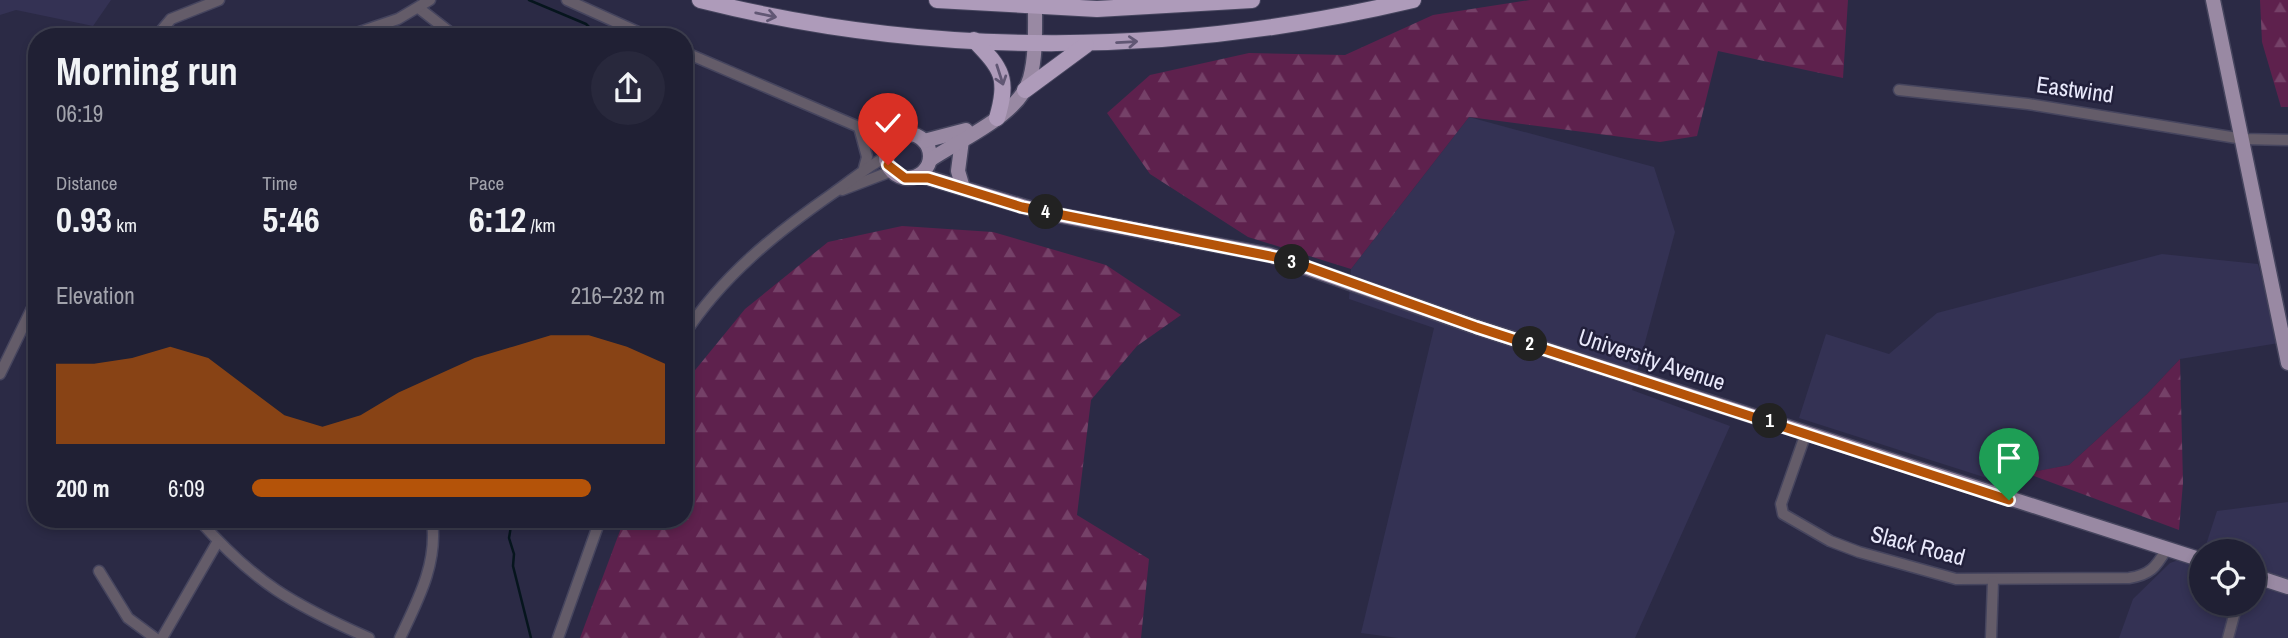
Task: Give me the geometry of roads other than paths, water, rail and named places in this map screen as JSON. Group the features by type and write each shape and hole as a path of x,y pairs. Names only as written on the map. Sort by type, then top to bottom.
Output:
{"highway":[{"path":"699,0 801,23 900,36 1086,45 1252,32 1342,17 1413,0"},
{"path":"1079,0 1139,8"},
{"path":"953,1 1139,8 1252,0"},
{"path":"974,40 1001,71 1004,96 998,118"},
{"path":"1025,90 1086,45"}],"main road":[{"path":"2213,0 2288,363"},
{"path":"980,128 924,141 912,135 899,136 888,160 905,178 919,176 929,162 998,118 1025,90 1034,44 1035,4"},
{"path":"962,140 958,172 963,188"},
{"path":"924,141 929,162"},
{"name":"University Avenue","path":"929,162 963,188"},
{"name":"University Avenue","path":"919,176 1042,212 1270,255 1486,330 2189,556"},
{"path":"2266,578 2288,578"},
{"path":"2266,580 2288,587"}],"street":[{"path":"164,28 171,19 219,0"},
{"path":"369,28 421,9 430,0"},
{"path":"567,0 629,28"},
{"path":"421,9 445,28"},
{"path":"693,56 859,127 899,136"},
{"name":"Eastwind","path":"1899,90 2054,107 2242,139 2288,140"},
{"path":"859,127 888,160"},
{"path":"859,127 867,157 864,168"},
{"path":"693,322 726,280 765,244 864,168 888,160"},
{"path":"833,193 877,174 888,160"},
{"path":"0,374 28,316"},
{"name":"Slack Road","path":"1806,433 1781,504 1783,514 1790,521 1830,541 1909,568 1956,579 1993,582 2143,576 2155,569 2166,550"},
{"path":"206,528 276,592 305,610 369,638"},
{"path":"400,638 421,594 430,566 433,528"},
{"path":"558,638 597,528"},
{"path":"162,638 218,541"},
{"path":"99,571 128,618 155,638"},
{"path":"1991,638 1993,582"},
{"path":"2228,638 2234,616"}],"waterway":[{"path":"529,0 590,28"},
{"path":"511,528 509,538 514,554 513,566 531,638"}]}
